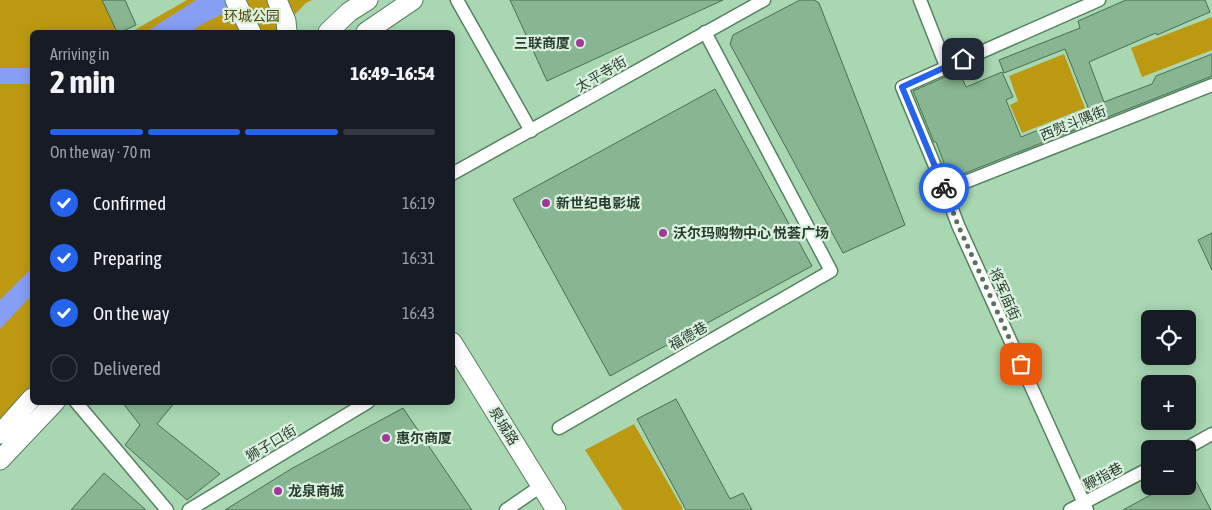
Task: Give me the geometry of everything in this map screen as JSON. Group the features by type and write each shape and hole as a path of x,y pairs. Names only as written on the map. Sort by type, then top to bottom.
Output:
{"main road":[{"path":"235,0 250,30"},
{"path":"276,0 286,21 287,30"},
{"path":"330,30 349,12 368,0"},
{"path":"369,30 413,0"},
{"name":"泉城路","path":"455,350 556,510"},
{"path":"0,434 30,400"},
{"path":"0,460 52,405"}],"street":[{"path":"457,0 531,131"},
{"name":"太平寺街","path":"455,172 764,0"},
{"path":"920,0 946,66 1099,0"},
{"name":"福德巷","path":"559,428 831,271 705,32"},
{"name":"将军庙街","path":"946,66 902,87 958,225 1085,507"},
{"name":"西熨斗隅街","path":"945,190 1212,85"},
{"path":"79,405 167,510"},
{"name":"狮子口街","path":"189,510 363,405"},
{"path":"1196,443 1212,434"},
{"name":"鞭指巷","path":"1070,510 1085,507 1141,473"},
{"path":"506,510 541,486"}],"green space":[{"path":"0,0 110,0 126,30 30,30 30,292 0,319"},
{"name":"环城公园","path":"187,0 312,0 306,3 280,30 134,30"},
{"path":"1212,17 1212,50 1142,77 1131,48"},
{"path":"1064,54 1085,108 1022,133 1010,105 1018,101 1009,76"},
{"path":"30,297 30,405 50,405 0,451 0,323"},
{"path":"634,424 683,509 623,510 585,450"}],"water":[{"path":"196,0 249,0 194,30 149,30"},
{"path":"0,68 30,68 30,84 0,84"},
{"path":"30,270 30,297 0,329 0,300"}],"building":[{"path":"102,0 125,0 136,25 125,30 116,30"},
{"name":"三联商厦","path":"510,0 723,0 547,81"},
{"path":"800,0 814,0 819,3 905,225 843,253 730,44 733,35"},
{"path":"1126,0 1205,0 1210,12 1089,62 1104,102 1152,84 1156,76 1212,54 1212,76 950,179 913,91 959,71 966,87 1002,72 1013,97 1006,100 1021,137 1089,110 1065,49 1004,73 999,60 1080,28 1078,21"},
{"name":"沃尔玛购物中心 悦荟广场","path":"715,89 812,266 610,376 513,199"},
{"path":"1212,233 1212,270 1198,240"},
{"path":"676,399 730,499 743,493 752,510 686,510 637,419"},
{"path":"124,405 173,405 157,424 220,474 187,500 125,445 140,425"},
{"name":"惠尔商厦","path":"403,408 472,510 225,510 291,469"},
{"path":"104,473 146,510 71,510"},
{"path":"1196,481 1211,510 1123,510 1150,495 1196,495"}],"way so far":[{"path":"944,188 958,225 1021,364"}],"place":[{"name":"三联商厦","path":"580,43"},
{"name":"新世纪电影城","path":"546,203"},
{"name":"沃尔玛购物中心 悦荟广场","path":"663,233"},
{"name":"惠尔商厦","path":"386,438"},
{"name":"龙泉商城","path":"278,491"}],"route":[{"path":"944,188 902,87 963,59"}]}
